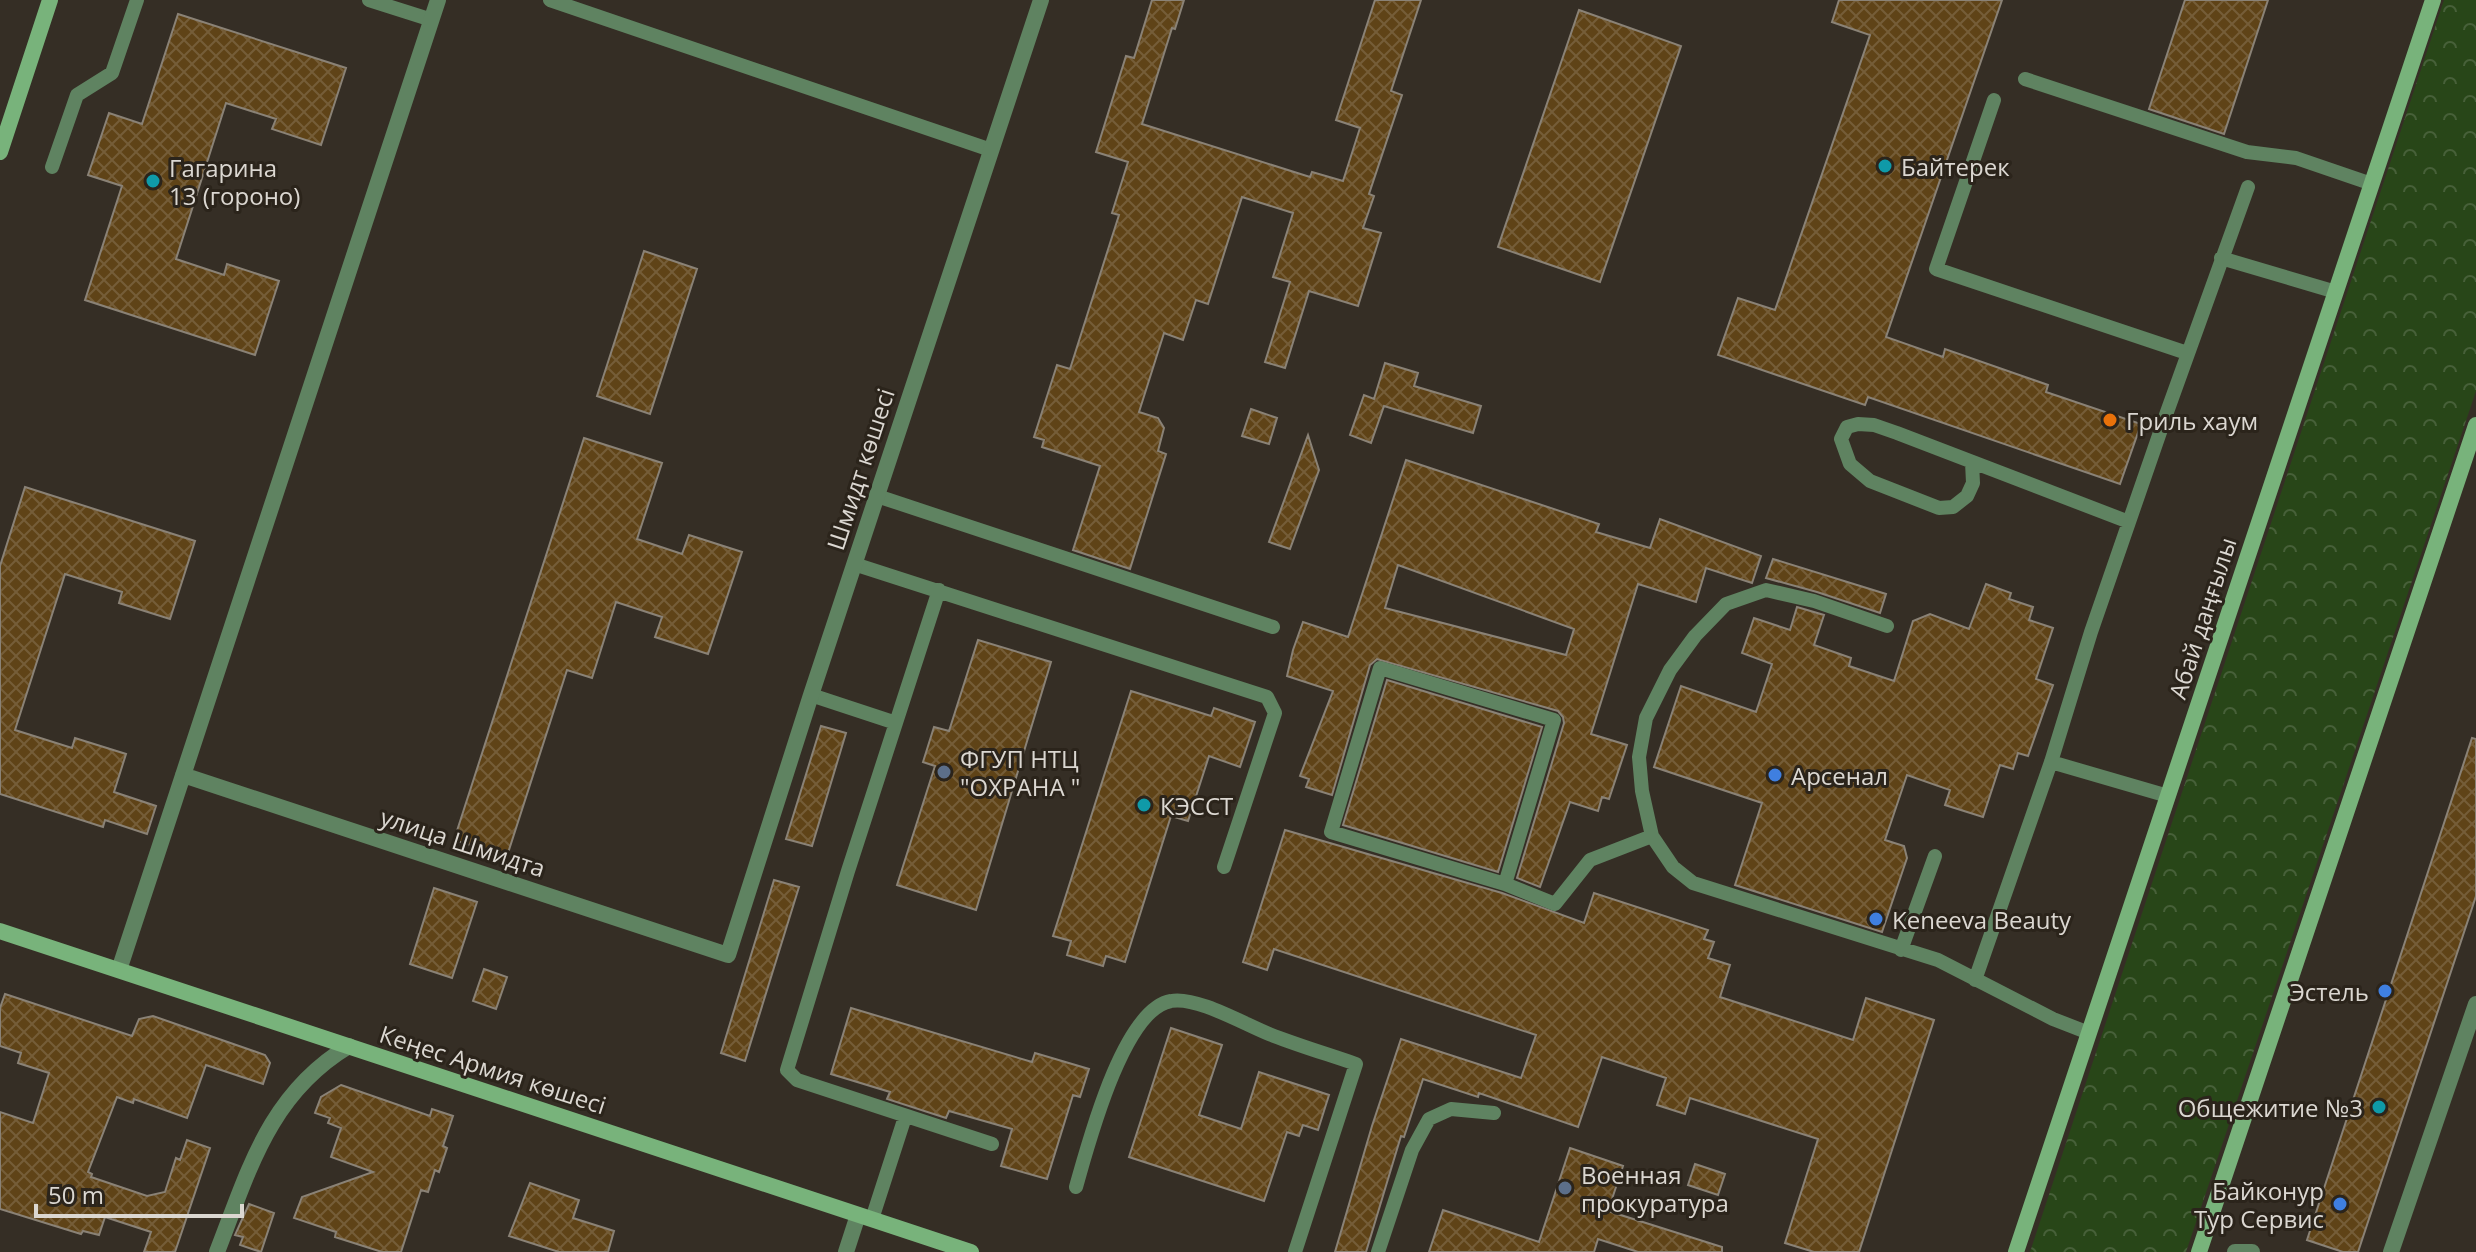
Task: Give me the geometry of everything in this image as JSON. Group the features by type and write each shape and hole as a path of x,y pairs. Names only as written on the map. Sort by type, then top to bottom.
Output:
{"main road":[{"path":"0,152 50,0"},
{"name":"Абай даңғылы","path":"2016,1252 2433,0"},
{"path":"2199,1252 2473,444 2476,425"},
{"name":"Кеңес Армия көшесі","path":"0,931 971,1252"}],"street":[{"path":"119,970 438,0"},
{"name":"Шмидт көшесі","path":"728,955 1041,0"},
{"name":"улица Шмидта","path":"183,775 728,955"},
{"path":"2391,1252 2476,1004"},
{"path":"217,1252 264,1136 281,1108 305,1078 349,1046"},
{"path":"846,1252 865,1217"},
{"path":"2235,1252 2252,1252"}],"lane":[{"path":"52,167 77,95 112,73 137,0"},
{"path":"369,0 432,20"},
{"path":"550,0 991,150"},
{"path":"2025,79 2247,152 2296,158 2372,184"},
{"path":"1994,100 1936,269 2187,353"},
{"path":"1975,980 2187,353 2248,187"},
{"path":"2221,258 2336,292"},
{"path":"1972,462 1973,483 1967,496 1953,507 1939,508 1870,481 1850,464 1841,439 1847,427 1874,425 1972,462 2129,522"},
{"path":"877,496 1273,627"},
{"path":"854,564 1267,697 1275,713 1224,867"},
{"path":"939,590 787,1070 797,1080 992,1144"},
{"path":"1887,626 1814,601 1766,590 1726,604 1695,636 1670,670 1646,718 1639,757 1642,791 1652,836 1673,867 1693,883 1938,960 2053,1019 2089,1033"},
{"path":"1505,884 1554,720 1380,668 1331,832 1505,884 1555,904 1590,860 1652,836"},
{"path":"811,695 896,723"},
{"path":"2051,762 2168,796"},
{"path":"1901,950 1935,856"},
{"path":"1076,1187 1109,1077 1146,1015 1168,1001 1189,1001 1271,1035 1356,1064 1295,1252"},
{"path":"1378,1252 1412,1150 1429,1119 1451,1109 1494,1113"},
{"path":"865,1217 905,1117"}],"green space":[{"path":"2444,0 2476,0 2476,391 2186,1252 2030,1252"}],"building":[{"path":"1152,0 1184,0 1142,124 1310,177 1312,172 1343,181 1360,128 1336,120 1375,0 1421,0 1391,91 1402,95 1369,194 1374,196 1363,228 1381,233 1358,306 1309,291 1285,368 1265,362 1290,282 1273,277 1293,213 1242,197 1208,304 1196,300 1183,340 1164,333 1139,412 1158,418 1164,428 1158,451 1166,454 1130,569 1073,550 1100,466 1042,447 1044,440 1034,437 1057,365 1070,369 1119,215 1112,213 1128,162 1096,152 1126,56 1134,58"},
{"name":"Байтерек","path":"1839,0 2002,0 1886,337 1943,357 1945,349 2048,385 2046,392 2141,424 2120,484 1868,397 1865,405 1718,355 1738,298 1775,310 1870,35 1832,22"},
{"path":"2185,0 2268,0 2224,134 2149,109"},
{"path":"1579,10 1681,46 1600,282 1498,247"},
{"name":"Гагарина 13 (гороно)","path":"178,14 346,68 321,145 272,129 276,119 226,103 176,259 224,275 227,264 279,281 255,355 85,300 122,186 88,175 109,113 142,124"},
{"path":"644,251 697,269 650,414 597,396"},
{"path":"1385,363 1418,373 1414,386 1481,406 1473,433 1384,406 1371,443 1350,435 1364,395 1374,399"},
{"path":"1251,409 1277,418 1269,444 1242,436"},
{"path":"1308,435 1319,470 1290,549 1269,542"},
{"path":"584,438 662,463 637,539 682,554 689,535 742,552 708,654 655,637 662,617 616,602 592,678 567,670 507,856 454,840"},
{"path":"1406,460 1599,524 1596,532 1650,548 1660,519 1761,556 1752,583 1706,568 1696,602 1638,584 1591,734 1627,745 1609,799 1602,797 1598,811 1570,802 1540,887 1517,878 1564,723 1558,711 1377,659 1370,665 1332,795 1306,787 1309,779 1300,776 1333,691 1287,676 1293,650 1303,622 1348,637","holes":["1398,565 1574,629 1566,655 1385,608"]},
{"path":"25,487 195,541 170,619 119,603 122,592 65,574 15,730 72,748 75,738 126,754 114,792 156,806 147,834 105,820 103,827 0,794 0,566"},
{"path":"1773,559 1886,594 1880,613 1766,578"},
{"name":"Арсенал","path":"1986,584 2011,593 2009,599 2033,607 2029,620 2053,628 2036,679 2053,685 2028,756 2018,753 2013,769 2000,765 1983,817 1945,805 1950,790 1907,775 1885,840 1904,846 1907,858 1882,932 1735,885 1762,803 1654,767 1681,686 1756,712 1772,664 1742,653 1754,618 1790,630 1797,607 1824,615 1814,645 1851,658 1849,666 1894,681 1913,621 1930,614 1969,629"},
{"path":"978,640 1051,662 976,910 897,885 935,766 923,762 934,727 949,731"},
{"path":"1387,680 1542,727 1498,872 1343,825"},
{"path":"1131,691 1211,716 1214,708 1255,722 1240,767 1209,756 1188,821 1171,816 1125,962 1106,956 1103,966 1067,955 1071,941 1053,936"},
{"path":"821,726 846,733 812,846 786,839"},
{"name":"Общежитие №3","path":"2472,738 2476,739 2476,896 2358,1252 2343,1252 2307,1240"},
{"path":"1285,830 1502,893 1584,923 1594,893 1708,930 1704,939 1714,942 1708,958 1730,965 1720,997 1853,1040 1866,998 1934,1020 1859,1252 1814,1252 1785,1243 1818,1139 1690,1098 1685,1114 1657,1105 1666,1078 1602,1057 1578,1127 1479,1093 1478,1097 1423,1079 1404,1137 1401,1136 1366,1252 1335,1252 1401,1039 1521,1078 1536,1035 1274,949 1267,970 1243,962"},
{"path":"774,880 799,887 745,1061 721,1053"},
{"path":"434,888 477,902 452,978 410,964"},
{"path":"484,969 507,977 496,1009 473,1001"},
{"path":"5,994 132,1036 139,1019 153,1016 265,1055 270,1063 263,1084 206,1065 187,1118 134,1099 133,1103 117,1097 88,1172 92,1174 91,1177 147,1196 165,1192 176,1158 180,1160 187,1140 210,1148 175,1252 144,1252 151,1232 105,1217 99,1235 83,1231 81,1234 0,1209 0,1112 33,1123 49,1073 18,1063 21,1053 0,1046 0,1008"},
{"path":"851,1008 1032,1062 1035,1053 1089,1069 1080,1097 1073,1095 1047,1179 1001,1166 1012,1129 949,1111 946,1118 887,1099 890,1092 831,1074"},
{"path":"1171,1028 1222,1045 1199,1115 1241,1129 1259,1072 1329,1095 1318,1130 1303,1125 1299,1136 1287,1132 1264,1201 1129,1157"},
{"path":"341,1085 430,1116 432,1109 453,1116 443,1146 447,1148 439,1172 435,1170 428,1192 421,1190 401,1252 382,1252 335,1237 336,1232 294,1218 302,1197 373,1172 331,1157 341,1128 328,1123 330,1118 315,1113 321,1097"},
{"path":"1570,1148 1623,1166 1608,1211 1722,1247 1722,1252 1638,1252 1598,1239 1594,1252 1429,1252 1443,1210 1539,1242"},
{"path":"1695,1164 1725,1174 1718,1195 1688,1185"},
{"path":"530,1183 579,1200 573,1218 614,1231 608,1252 559,1252 509,1236"},
{"path":"249,1204 274,1213 261,1252 240,1245 243,1237 235,1235"}],"place":[{"name":"Байтерек","path":"1885,166"},
{"name":"Гагарина 13 (гороно)","path":"153,181"},
{"name":"Гриль хаум","path":"2110,420"},
{"name":"ФГУП НТЦ \"ОХРАНА \"","path":"944,772"},
{"name":"Арсенал","path":"1775,775"},
{"name":"КЭССТ","path":"1144,805"},
{"name":"Keneeva Beauty","path":"1876,919"},
{"name":"Эстель","path":"2385,991"},
{"name":"Общежитие №3","path":"2379,1107"},
{"name":"Военная прокуратура","path":"1565,1188"},
{"name":"Байконур Тур Сервис","path":"2340,1204"}]}
